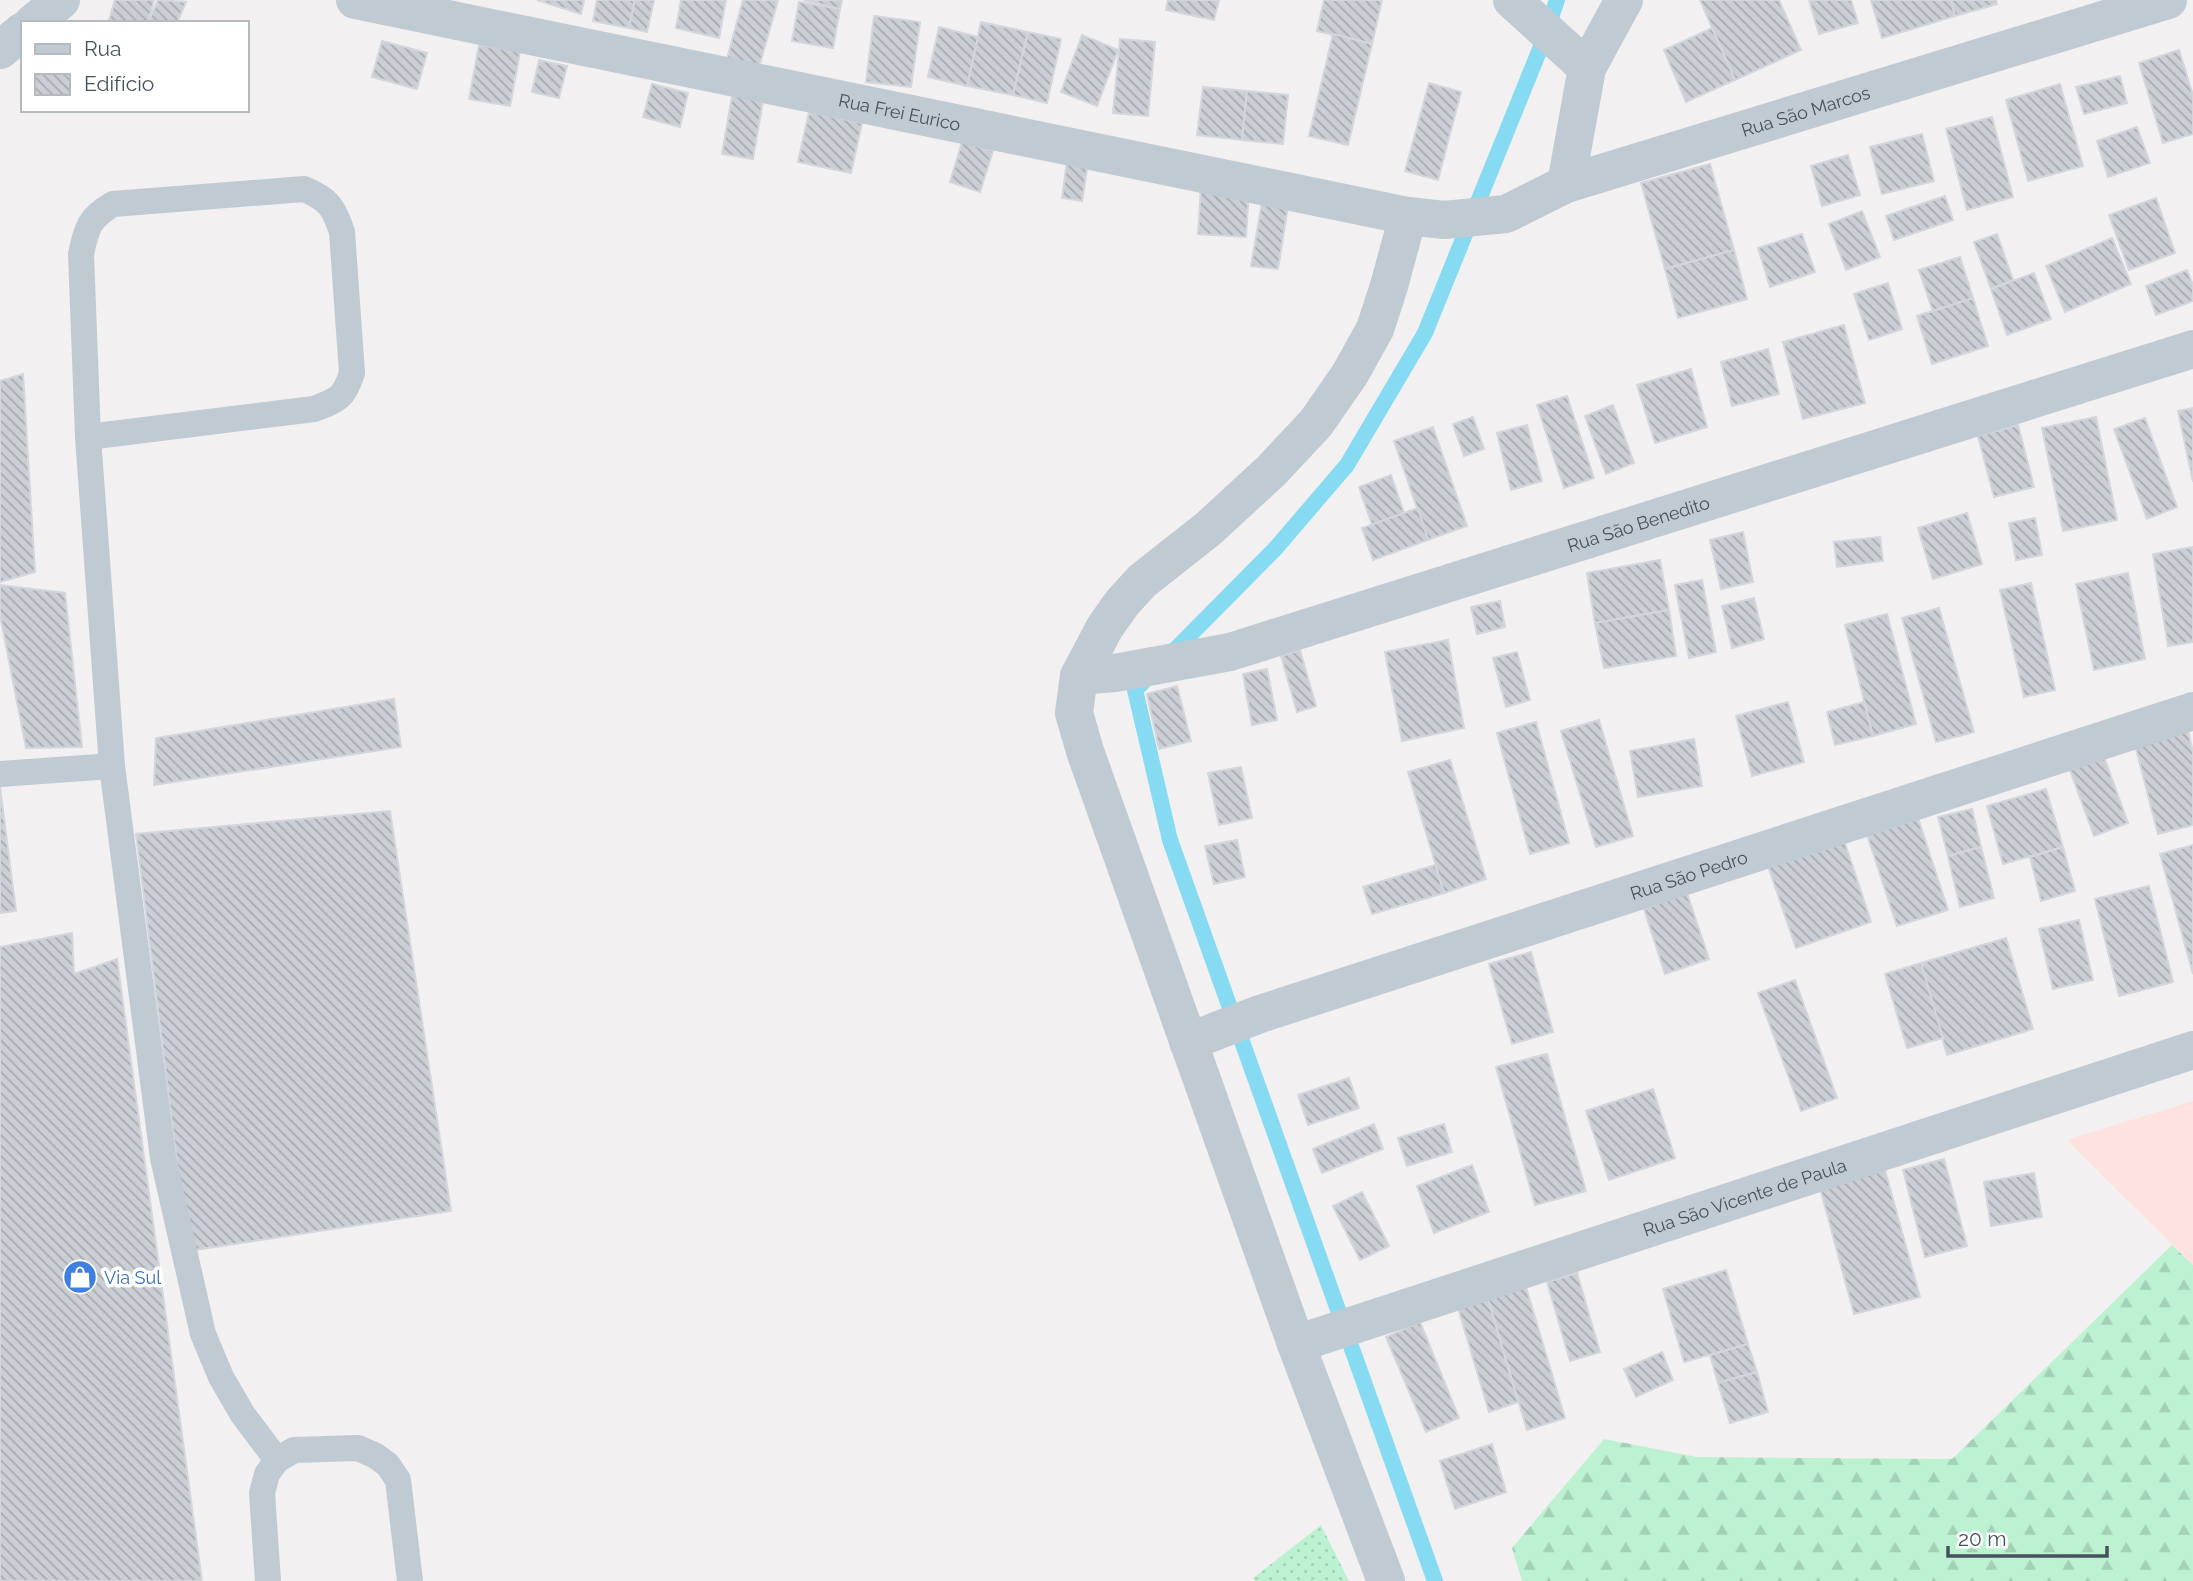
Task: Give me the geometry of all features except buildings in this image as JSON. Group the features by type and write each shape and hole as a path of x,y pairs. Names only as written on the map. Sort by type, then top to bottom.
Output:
{"street":[{"path":"35,21 61,0"},
{"name":"Rua Frei Eurico","path":"355,0 1426,218"},
{"path":"1566,184 1580,62 1624,0"},
{"name":"Rua São Marcos","path":"1426,218 1506,214 1566,184 2168,0"},
{"path":"1518,6 1580,62"},
{"path":"0,50 21,33"},
{"path":"1386,1581 1308,1341 1202,1036 1085,751 1074,713 1097,674 1105,627 1122,603 1142,581 1208,529 1271,471 1316,423 1350,374 1375,329 1389,286 1426,218"},
{"name":"Rua São Benedito","path":"1097,674 1230,652 2193,349"},
{"name":"Rua São Pedro","path":"1202,1036 1260,1014 2193,711"},
{"name":"Rua São Vicente de Paula","path":"1308,1341 2193,1050"}],"lane":[{"path":"88,437 314,409 332,402 346,390 352,373 342,232 336,214 320,196 304,188 113,204 97,213 86,231 81,254 88,437 112,766 163,1157 203,1334 221,1377 243,1415 277,1460"},
{"path":"0,774 112,766"},
{"path":"268,1581 262,1493 267,1474 277,1460 294,1450 358,1448 388,1465 398,1480 410,1581"}],"shaded area":[{"path":"2193,1101 2193,1265 2067,1140"}],"green space":[{"path":"2172,1245 2193,1265 2193,1581 1522,1581 1512,1548 1604,1439 1697,1457 1952,1459"},
{"path":"1321,1525 1349,1581 1255,1581 1253,1578"}],"waterway":[{"path":"1170,655 1275,549 1347,465 1425,333 1542,44 1557,0"},
{"path":"1152,673 1135,690 1170,840 1435,1581"}],"place":[{"name":"Via Sul","path":"80,1277"}]}
